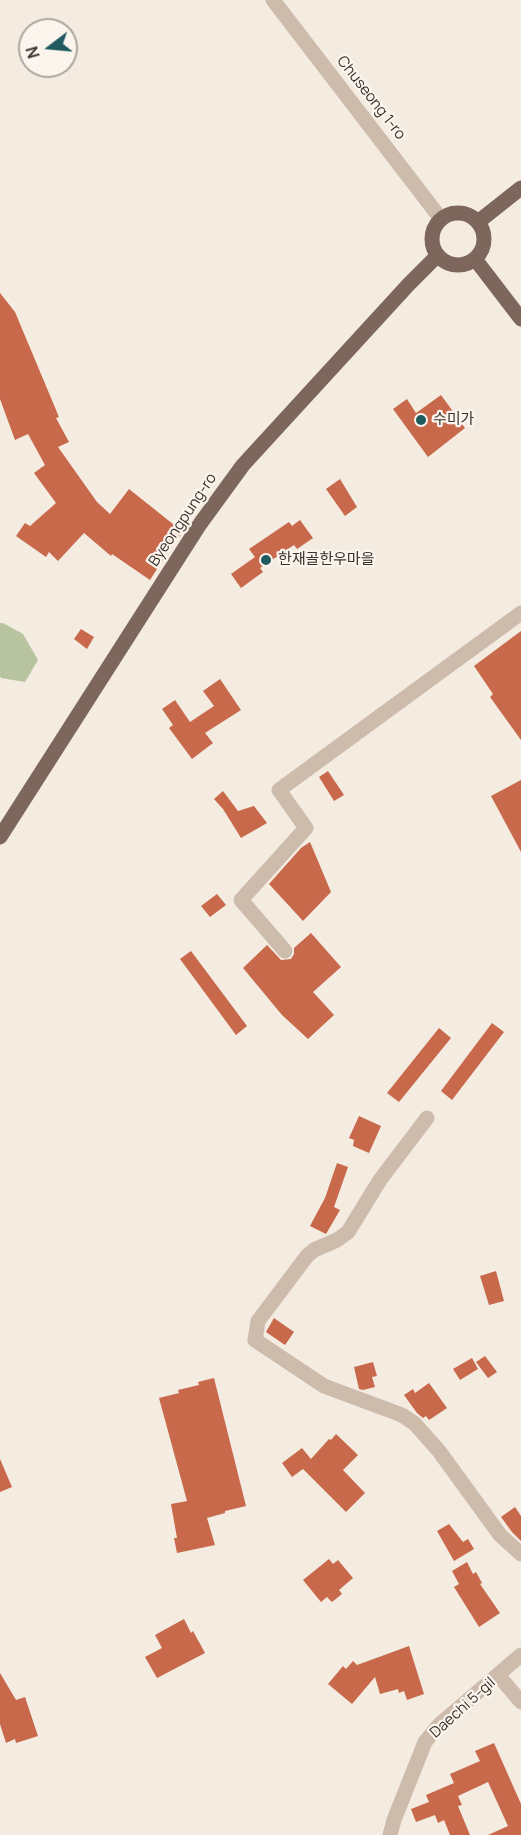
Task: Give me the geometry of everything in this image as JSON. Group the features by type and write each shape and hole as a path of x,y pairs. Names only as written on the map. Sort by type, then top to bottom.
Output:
{"main road":[{"path":"478,222 521,188"},
{"path":"454,213 463,213 478,222 484,238 483,247 475,259 465,265 457,266 448,264 437,256 431,236 441,219 454,213"},
{"name":"Byeongpung-ro","path":"0,837 200,524 243,465 437,256"},
{"path":"475,259 521,319"}],"street":[{"name":"Chuseong 1-ro","path":"273,0 441,219"},
{"path":"285,951 241,900 306,828 279,790 521,613"},
{"path":"427,1118 380,1180 348,1232 307,1256 258,1321 255,1340 324,1386 402,1415 416,1424 439,1451 500,1535 521,1554"},
{"name":"Daechi 5-gil","path":"390,1835 425,1742 439,1725 521,1655"},
{"path":"498,1675 521,1702"}],"green space":[{"path":"0,623 23,634 38,660 25,682 0,676"}],"building":[{"path":"0,293 15,312 59,417 56,418 69,442 58,447 97,502 110,514 129,489 183,532 165,554 150,580 112,554 111,556 84,533 58,561 49,552 46,557 16,536 25,523 30,526 56,503 34,473 45,465 28,434 15,440 0,399"},
{"path":"441,395 465,428 428,457 393,409 407,399 416,413"},
{"path":"340,479 357,507 345,516 326,489"},
{"path":"300,520 313,538 297,549 294,545 260,568 263,572 241,588 231,574 255,557 249,549 289,522 292,526"},
{"path":"81,629 94,637 87,649 74,639"},
{"path":"521,631 521,740 490,697 493,694 474,666"},
{"path":"220,679 241,710 205,733 213,743 192,759 169,728 173,725 162,709 175,700 190,722 214,706 203,691"},
{"path":"328,771 344,795 334,801 319,777"},
{"path":"521,780 521,852 491,796"},
{"path":"223,791 238,811 254,806 267,823 241,838 214,799"},
{"path":"310,842 331,892 303,921 269,884 301,848"},
{"path":"217,894 226,905 210,917 201,906"},
{"path":"311,933 341,967 313,992 334,1015 308,1039 282,1015 243,968 267,945 281,960 291,959 294,948"},
{"path":"191,951 247,1026 236,1035 180,959"},
{"path":"492,1023 504,1032 452,1100 441,1091"},
{"path":"439,1028 451,1038 399,1102 387,1093"},
{"path":"359,1116 381,1126 369,1153 353,1146 354,1140 349,1138"},
{"path":"337,1163 348,1167 334,1207 340,1210 326,1234 310,1226 325,1198"},
{"path":"496,1271 504,1301 489,1305 480,1276"},
{"path":"274,1318 294,1332 285,1345 266,1332"},
{"path":"485,1356 497,1372 488,1378 476,1362"},
{"path":"472,1358 478,1369 460,1380 453,1369"},
{"path":"373,1362 377,1376 372,1377 375,1387 359,1389 354,1367"},
{"path":"214,1378 246,1506 207,1518 215,1545 177,1553 174,1538 177,1538 171,1504 187,1501 159,1398 179,1393 178,1390 199,1385 198,1382"},
{"path":"429,1383 447,1408 429,1420 426,1416 423,1418 417,1413 404,1395 413,1389 415,1393"},
{"path":"336,1434 358,1455 343,1470 365,1493 346,1512 303,1469 292,1477 282,1463 302,1448 311,1459"},
{"path":"0,1459 12,1487 0,1492"},
{"path":"515,1507 521,1516 521,1541 501,1517"},
{"path":"449,1524 463,1542 468,1539 474,1549 454,1561 437,1531"},
{"path":"329,1559 333,1564 338,1560 353,1578 339,1590 342,1594 332,1602 327,1597 321,1602 303,1580"},
{"path":"467,1562 473,1574 476,1572 482,1583 480,1584 500,1613 479,1627 454,1587 459,1584 452,1571"},
{"path":"184,1619 205,1653 157,1678 145,1657 162,1648 155,1635"},
{"path":"409,1646 424,1694 407,1700 404,1691 399,1693 398,1689 380,1694 375,1677 352,1704 328,1684 343,1666 346,1669 353,1661 357,1665"},
{"path":"0,1673 16,1700 25,1697 38,1736 16,1743 15,1739 6,1743 0,1724"},
{"path":"494,1743 521,1804 521,1835 488,1835 508,1826 488,1782 458,1796 462,1805 458,1806 470,1835 450,1835 444,1820 438,1823 435,1815 416,1822 411,1809 429,1802 426,1795 454,1783 450,1774 480,1761 475,1751"}],"place":[{"name":"수미가","path":"421,420"},
{"name":"한재골한우마을","path":"266,560"}]}
